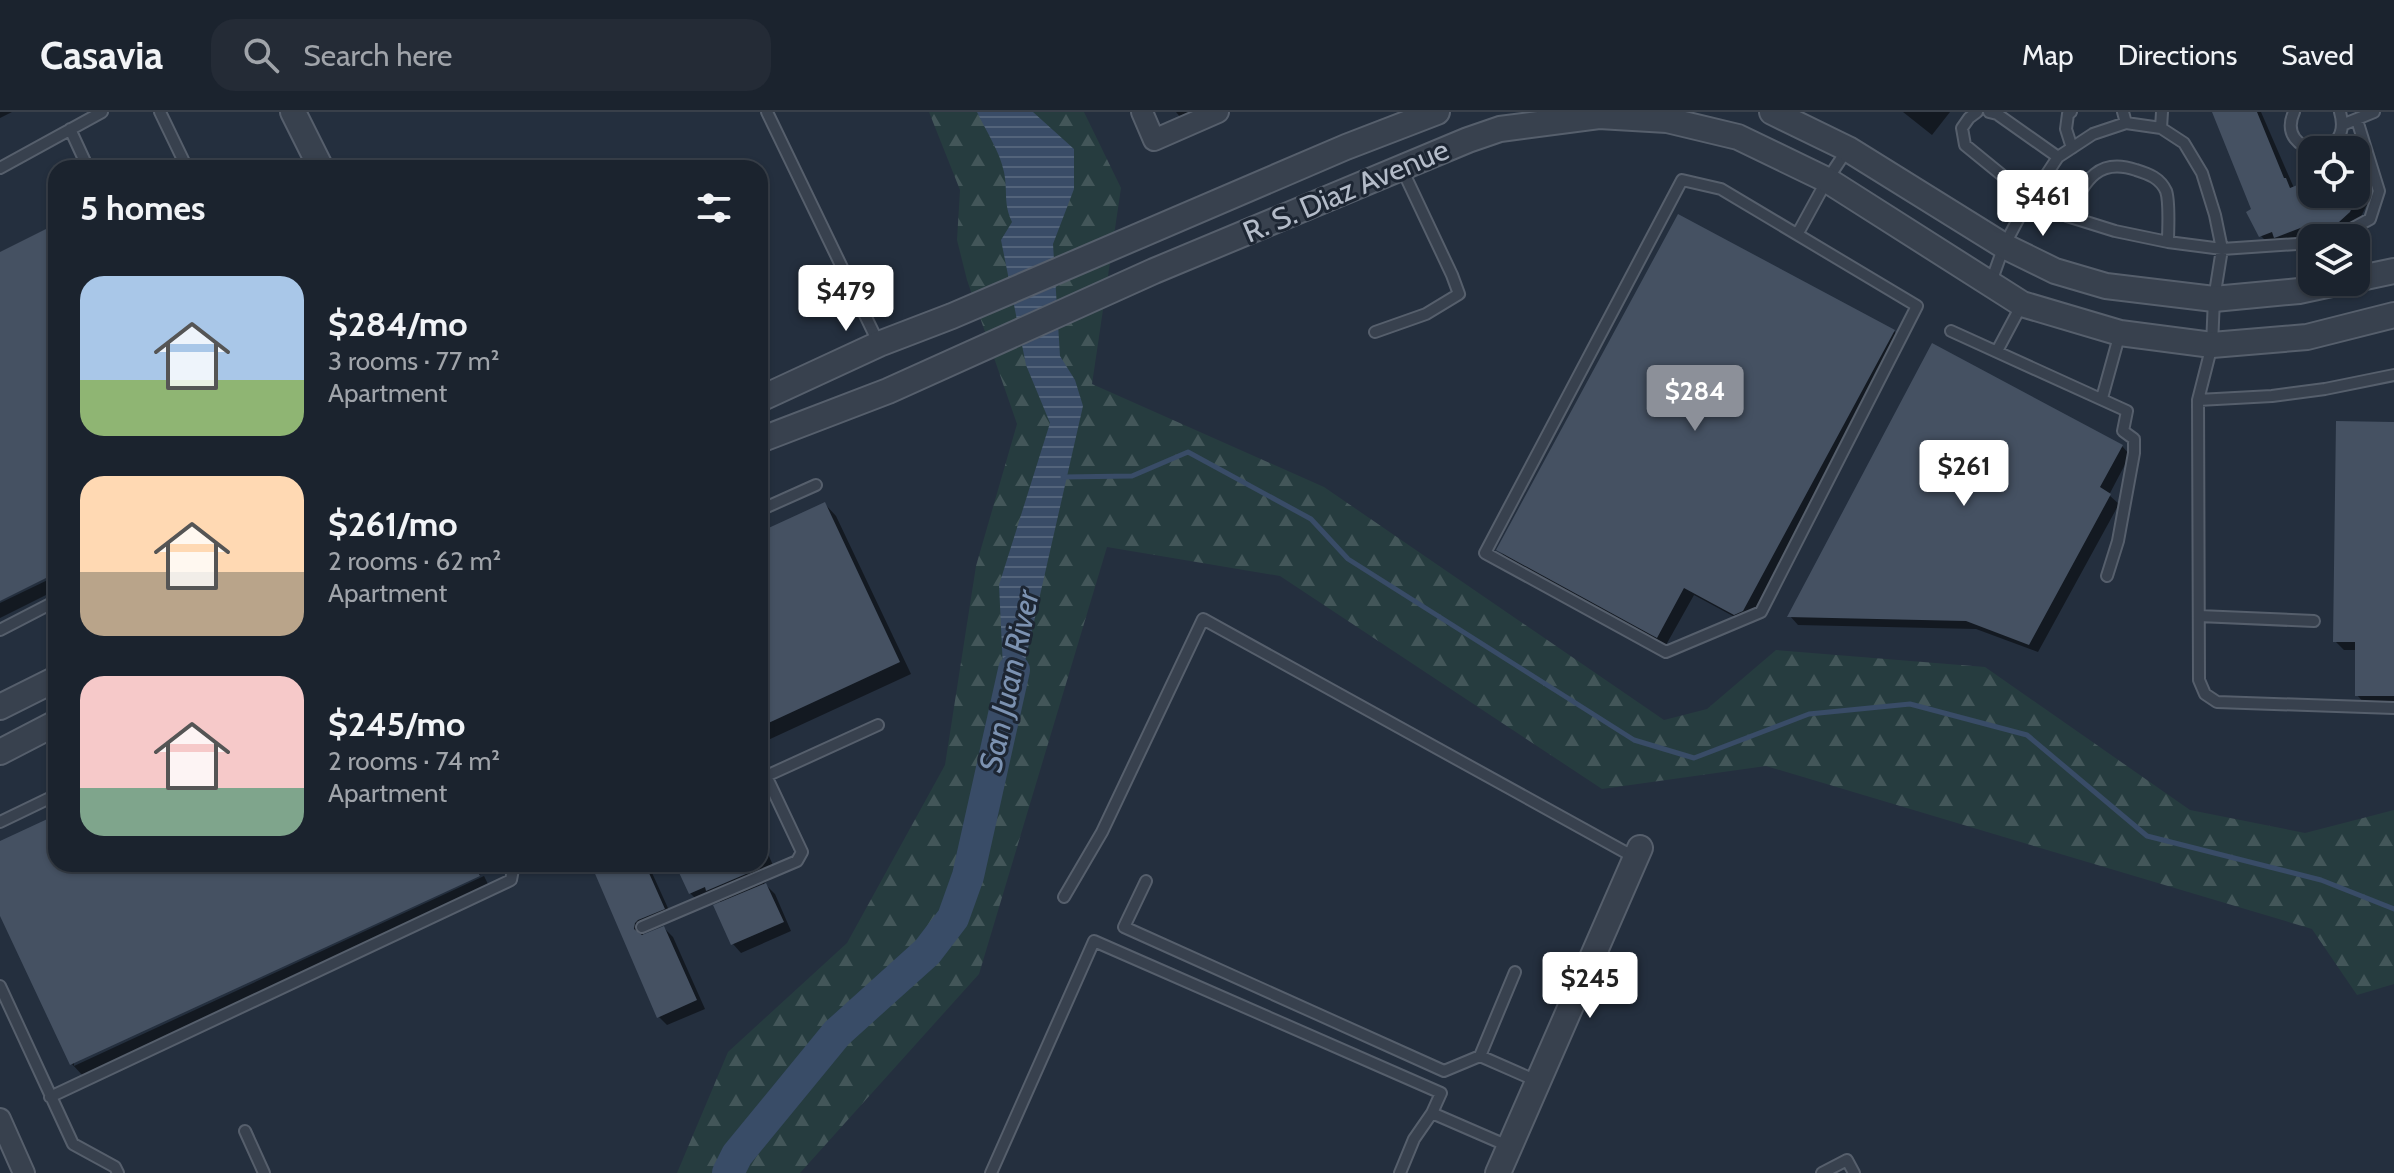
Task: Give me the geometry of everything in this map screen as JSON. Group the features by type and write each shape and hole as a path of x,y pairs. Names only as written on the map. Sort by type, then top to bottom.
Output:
{"street":[{"path":"1142,112 1154,140 1218,112"},
{"name":"R. S. Diaz Avenue","path":"768,395 879,344 952,316 1346,147 1437,112"},
{"path":"1772,112 1848,149 2004,246 2055,271 2106,286 2214,299 2298,291"},
{"name":"R. S. Diaz Avenue","path":"768,437 888,391 1154,271 1500,129 1599,114 1667,120 1738,137 1827,180 2022,304 2120,333 2212,345 2307,337 2394,315"},
{"path":"297,115 317,160"},
{"path":"1346,147 1360,184"},
{"path":"2370,276 2394,271"},
{"path":"0,707 48,683"},
{"path":"0,752 48,727"},
{"path":"1498,1173 1638,853"},
{"path":"0,1119 24,1173"}],"lane":[{"path":"0,168 102,112"},
{"path":"160,112 183,160"},
{"path":"767,112 879,344"},
{"path":"1977,112 1962,128 1965,145 2030,198 2067,216 2115,231 2222,249 2298,244"},
{"path":"1989,112 1997,114 2058,157"},
{"path":"2071,112 2066,129 2072,148"},
{"path":"2161,128 2162,112"},
{"path":"2294,112 2291,126 2294,137 2304,147 2313,149 2329,147 2340,136 2340,112"},
{"path":"2342,125 2374,112"},
{"path":"1990,284 2004,246 2030,198 2058,157 2125,118 2161,128 2184,143 2202,173 2222,249 2214,299 2212,345 2198,400 2199,680 2205,694 2217,702 2394,708"},
{"path":"2357,120 2379,191 2370,219 2361,224"},
{"path":"70,129 84,160"},
{"path":"1798,233 1848,149"},
{"path":"2067,216 2084,185 2097,170 2120,164 2154,175 2166,192 2168,242"},
{"path":"1375,332 1426,314 1459,294 1401,168"},
{"path":"1682,180 1721,189 1798,233 1917,306 1761,612 1666,652 1485,553 1682,180"},
{"path":"1997,351 2022,304"},
{"path":"1951,331 2127,411 2123,431 2134,439 2118,541 2107,576"},
{"path":"2102,398 2120,333"},
{"path":"2198,400 2272,396 2394,375"},
{"path":"768,506 816,485"},
{"path":"0,630 48,605"},
{"path":"2199,616 2314,621"},
{"path":"1064,897 1102,832 1203,619 1638,853"},
{"path":"768,776 878,725"},
{"path":"642,927 797,861 802,852 768,787"},
{"path":"0,822 48,799"},
{"path":"50,1097 511,880 512,872"},
{"path":"1146,881 1124,927 1444,1071 1480,1056 1515,972"},
{"path":"991,1173 1094,941 1441,1093 1414,1139 1400,1173"},
{"path":"0,986 73,1144 115,1167 118,1173"},
{"path":"1480,1056 1537,1081"},
{"path":"1432,1113 1509,1146"},
{"path":"245,1131 264,1173"},
{"path":"1822,1173 1847,1160 1854,1173"}],"green space":[{"path":"929,112 1084,112 1121,188 1092,384 1324,487 1664,720 1707,709 1776,650 1985,667 2190,810 2305,833 2394,810 2394,984 2357,995 2312,929 1766,766 1602,789 1280,576 1107,547 979,974 800,1173 677,1173 728,1052 847,943 945,765 976,566 1017,424 967,280 957,240 960,190"}],"water":[{"path":"977,112 1033,112 1074,149 1074,189 1053,244 1060,356 1075,380 1083,406 1023,670 1005,710 999,585 1050,423 1026,365 1001,240 1012,222 1004,172"}],"building":[{"path":"2212,112 2257,112 2284,178 2290,188 2298,185 2298,208 2352,208 2335,224 2298,224 2298,229 2274,238 2272,232 2259,237 2246,212 2251,209"},
{"path":"1678,214 1895,330 1743,611 1734,615 1684,588 1657,638 1496,550"},
{"path":"48,228 48,577 0,601 0,252"},
{"path":"1932,343 2123,445 2100,487 2111,494 2029,645 1966,621 1787,617"},
{"path":"2336,421 2394,422 2394,696 2355,696 2355,642 2333,642"},
{"path":"825,502 900,662 768,723 768,528"},
{"path":"48,819 48,872 478,872 480,876 70,1065 0,916 0,841"},
{"path":"594,872 649,872 665,909 638,920 634,929 642,935 664,926 697,1000 657,1018"},
{"path":"679,872 751,872 706,891 705,887 689,894"},
{"path":"766,883 784,922 731,945 713,905"}],"waterway":[{"path":"1063,477 1132,476 1188,452 1311,519 1348,559 1634,740 1694,758 1809,714 1910,704 2027,735 2147,836 2321,880 2394,909"},
{"name":"San Juan River","path":"728,1173 737,1155 837,1033 927,952 953,918 968,876 1014,670"}]}
